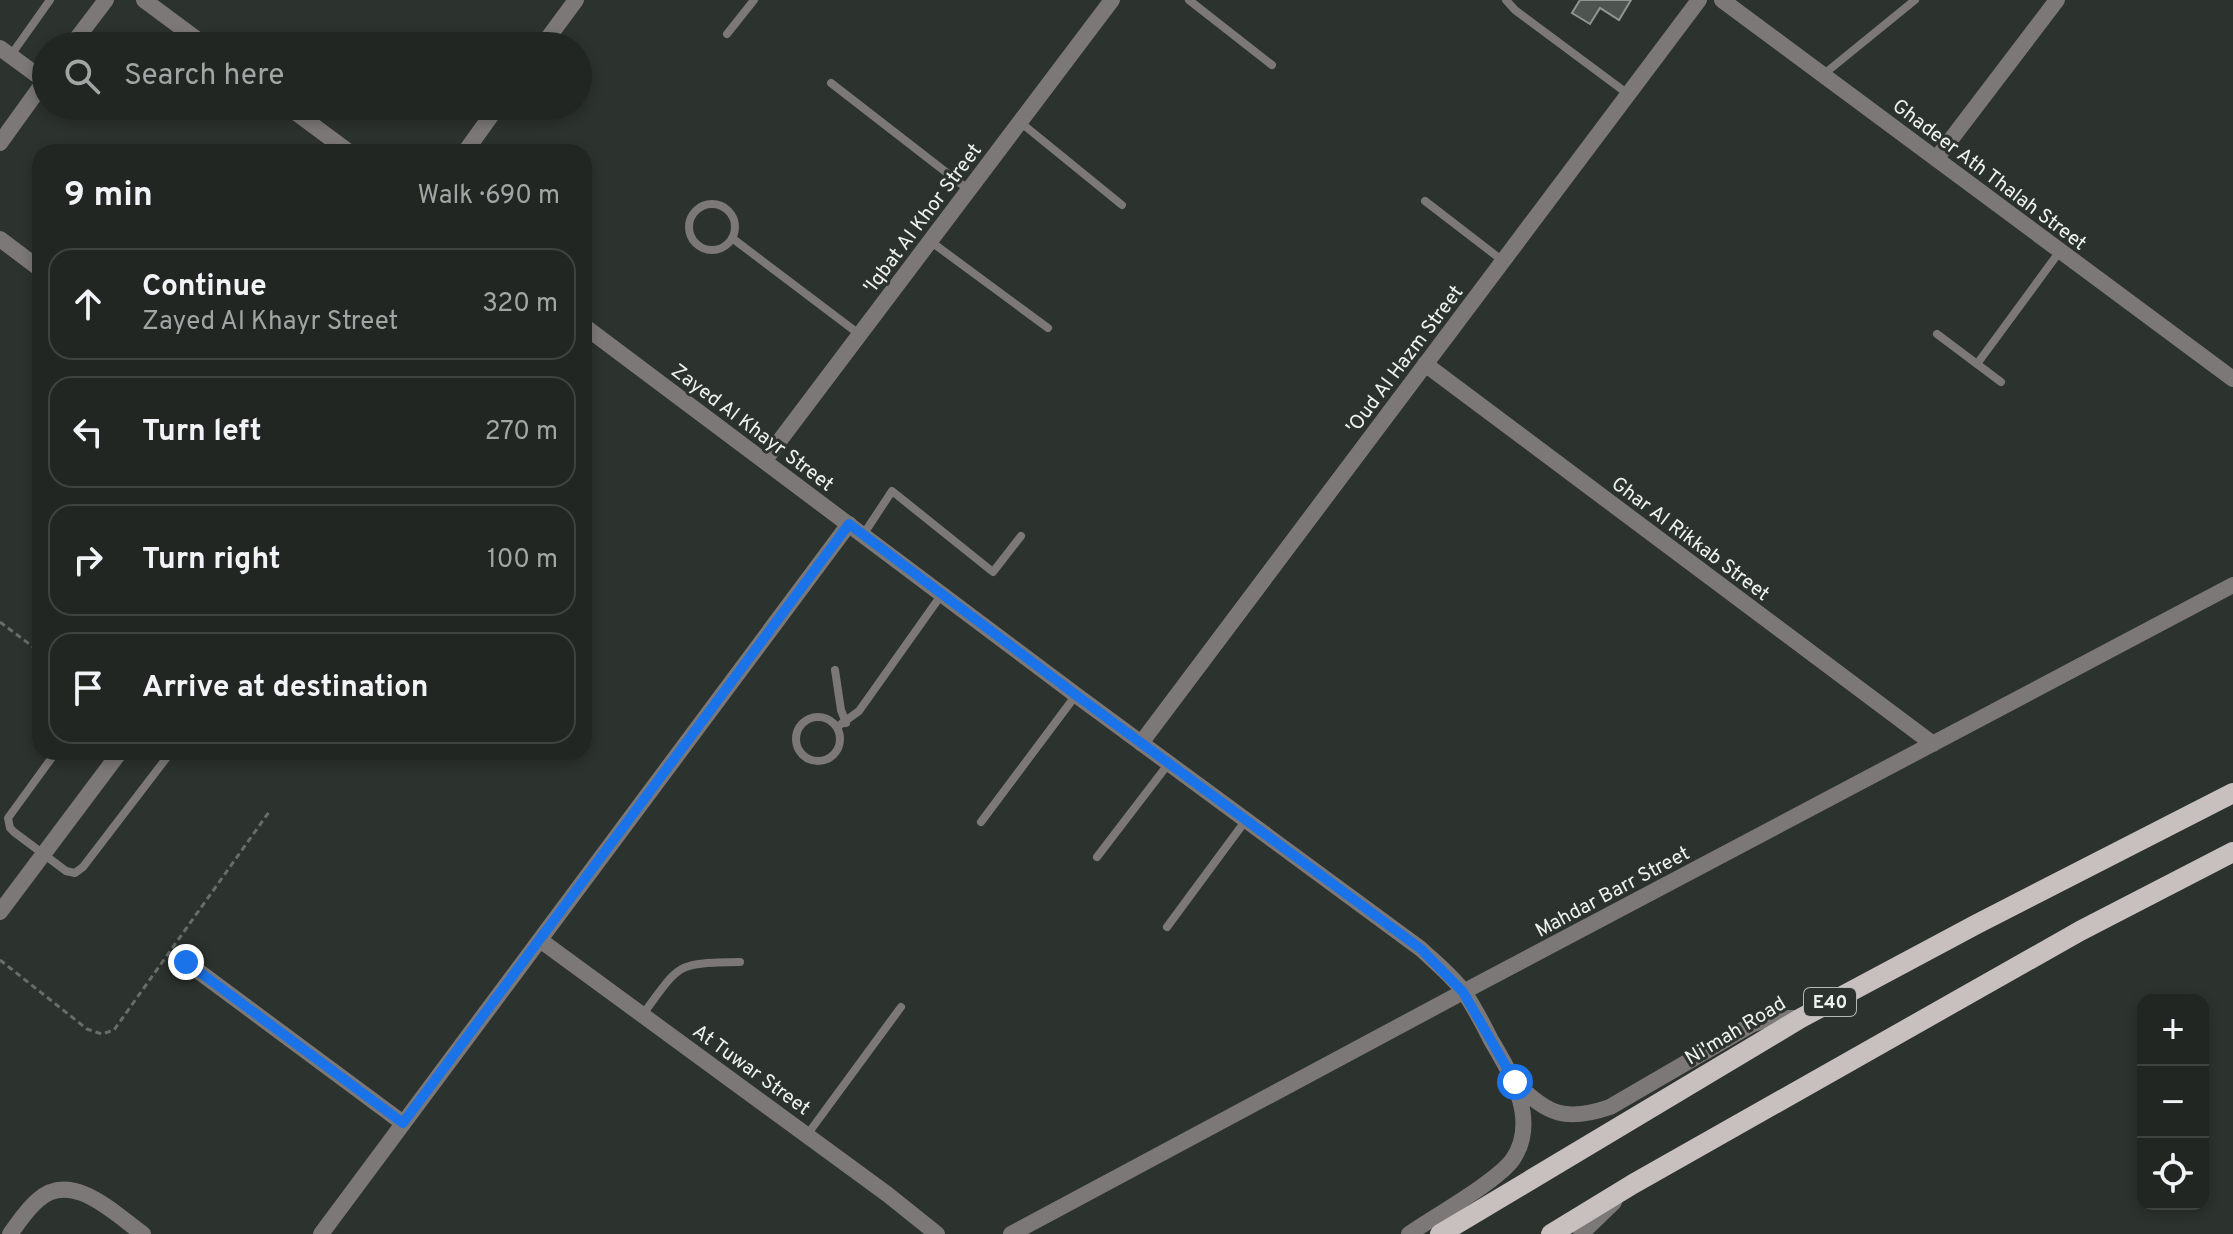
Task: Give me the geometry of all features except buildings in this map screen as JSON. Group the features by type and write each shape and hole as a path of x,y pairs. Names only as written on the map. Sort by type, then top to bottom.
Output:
{"main road":[{"name":"Ni'mah Road","path":"1440,1234 1801,1018 2233,793"},
{"path":"1551,1234 1633,1184 2080,931 2233,852"}],"street":[{"path":"82,32 106,0"},
{"path":"144,0 187,32"},
{"path":"552,32 576,0"},
{"name":"'Iqbat Al Khor Street","path":"765,460 1112,0"},
{"name":"'Oud Al Hazm Street","path":"1141,743 1699,0"},
{"name":"Ghadeer Ath Thalah Street","path":"1722,0 2233,379"},
{"path":"1936,159 2057,0"},
{"path":"5,52 32,71"},
{"path":"0,143 32,98"},
{"path":"306,120 338,144"},
{"path":"471,144 488,120"},
{"path":"0,239 32,263"},
{"name":"Zayed Al Khayr Street","path":"592,332 1421,949 1463,992 1515,1082"},
{"name":"Ghar Al Rikkab Street","path":"1425,364 1933,744"},
{"path":"321,1234 540,940 856,529"},
{"name":"Mahdar Barr Street","path":"1011,1234 2233,585"},
{"path":"0,912 114,760"},
{"name":"At Tuwar Street","path":"540,940 937,1234"},
{"path":"186,962 403,1123"},
{"path":"1515,1082 1551,1112 1590,1114 1610,1107 1751,1025 1770,1018 1801,1018"},
{"path":"1409,1234 1499,1173 1512,1160 1523,1124 1515,1082"},
{"path":"1581,1234 1633,1184"},
{"path":"10,1234 41,1197 59,1190 79,1191 143,1234"}],"lane":[{"path":"5,52 50,0"},
{"path":"727,34 754,0"},
{"path":"1189,0 1272,65"},
{"path":"1506,0 1515,10 1628,94"},
{"path":"1823,75 1915,0"},
{"path":"831,83 969,190"},
{"path":"1020,122 1122,205"},
{"path":"1425,201 1503,261"},
{"path":"715,204 729,211 735,224 732,238 722,249 707,251 694,244 688,231 691,216 701,206 715,204"},
{"path":"732,238 860,334"},
{"path":"930,241 1048,328"},
{"path":"1977,364 2060,251"},
{"path":"1937,334 2001,382"},
{"path":"856,529 892,491 993,572 1021,536"},
{"path":"842,725 859,711 942,594"},
{"path":"835,670 842,725 836,754 824,761 809,760 798,751 795,737 800,724 812,716 842,725"},
{"path":"981,822 1076,695"},
{"path":"50,760 8,818 10,828 71,873 79,871 165,760"},
{"path":"1097,857 1169,763"},
{"path":"1167,927 1246,820"},
{"path":"643,1014 678,969 696,963 740,962"},
{"path":"807,1135 901,1007"}],"path":[{"path":"0,622 32,646"},
{"path":"0,960 87,1029 102,1034 114,1030 269,812"}],"route":[{"path":"186,962 403,1123 849,524 1421,949 1446,972 1473,1006 1515,1082"}]}
